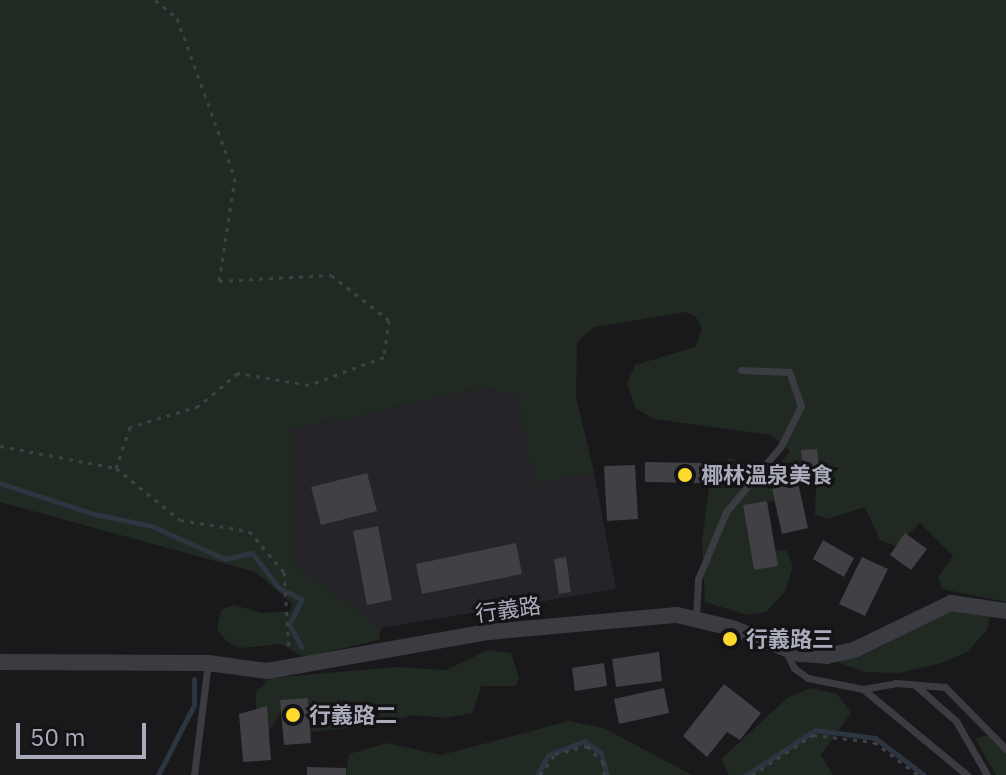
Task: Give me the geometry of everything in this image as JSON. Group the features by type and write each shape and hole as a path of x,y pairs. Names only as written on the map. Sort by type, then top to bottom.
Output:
{"street":[{"name":"行義路","path":"0,662 208,663 267,671 562,623 696,618 784,648 827,656 854,650 951,603 983,603 1006,611"}],"lane":[{"path":"696,618 698,579 717,544 726,512 781,446 801,406 789,372 741,370"},
{"path":"784,648 800,675 863,689 913,683 945,687 968,706 1006,749"},
{"path":"194,775 208,663"},
{"path":"913,683 956,721 987,775"},
{"path":"863,689 967,775"}],"path":[{"path":"116,468 130,427 199,406 238,373 309,385 384,357 389,320 331,275 219,281 235,178 177,18 155,0"},
{"path":"0,446 116,468 180,520 249,531 284,572 291,668"},
{"path":"752,775 813,735 874,742 918,775"},
{"path":"540,775 555,754 587,746 603,762 604,775"}],"shaded area":[{"path":"0,0 1006,0 1006,602 942,589 938,577 953,556 920,523 896,546 880,540 865,507 828,519 815,515 817,449 801,450 803,478 798,483 772,489 774,500 743,506 754,570 777,566 775,550 787,551 793,566 785,592 766,612 747,615 705,602 702,541 710,479 729,458 772,474 790,451 771,435 654,419 635,408 627,383 635,365 695,347 702,329 696,317 685,312 594,327 577,342 576,397 594,472 535,484 518,396 482,388 292,430 292,562 381,628 379,640 304,657 281,644 240,648 227,642 217,629 221,610 234,605 262,613 291,611 292,603 255,572 0,502"},
{"path":"482,388 518,396 536,483 594,472 616,589 381,628 292,562 292,430"},
{"path":"967,606 990,616 987,630 967,652 942,663 899,673 864,672 838,662 932,613"},
{"path":"488,650 511,653 519,678 516,686 481,686 473,713 445,718 413,715 375,725 311,732 308,698 280,701 281,712 269,731 267,706 256,709 256,692 270,678 397,667 446,670"},
{"path":"811,688 837,694 851,713 821,755 833,775 729,775 721,759 787,698"},
{"path":"569,721 604,728 692,775 346,775 349,754 387,743 441,755"},
{"path":"987,735 1006,752 1006,775 996,775 975,739"}],"building":[{"path":"817,449 820,476 803,478 801,450"},
{"path":"645,462 705,463 704,483 645,482"},
{"path":"635,465 638,519 607,521 604,466"},
{"path":"367,473 377,511 321,525 311,487"},
{"path":"798,483 808,528 782,534 772,489"},
{"path":"767,501 778,566 754,570 743,505"},
{"path":"378,526 392,600 367,605 353,531"},
{"path":"905,533 927,549 911,570 890,555"},
{"path":"823,540 854,558 844,577 813,559"},
{"path":"516,543 522,574 422,594 416,564"},
{"path":"566,557 571,592 559,594 554,559"},
{"path":"862,557 888,569 865,616 839,604"},
{"path":"659,652 662,681 616,687 612,659"},
{"path":"604,663 607,686 575,691 572,668"},
{"path":"724,684 761,713 740,740 727,732 707,757 683,736"},
{"path":"664,688 669,713 619,724 614,699"},
{"path":"308,698 311,743 284,745 280,700"},
{"path":"267,706 271,760 243,762 239,714"},
{"path":"307,767 346,768 346,775 307,775"}],"waterway":[{"path":"0,483 94,514 152,526 225,559 252,553 279,588 302,599 289,624 301,647"},
{"path":"158,775 194,705 194,679"},
{"path":"746,775 815,730 875,738 924,775"},
{"path":"537,775 548,755 584,741 601,753 607,775"}],"place":[{"name":"椰林溫泉美食","path":"685,475"},
{"name":"行義路三","path":"730,639"},
{"name":"行義路二","path":"293,715"}]}
